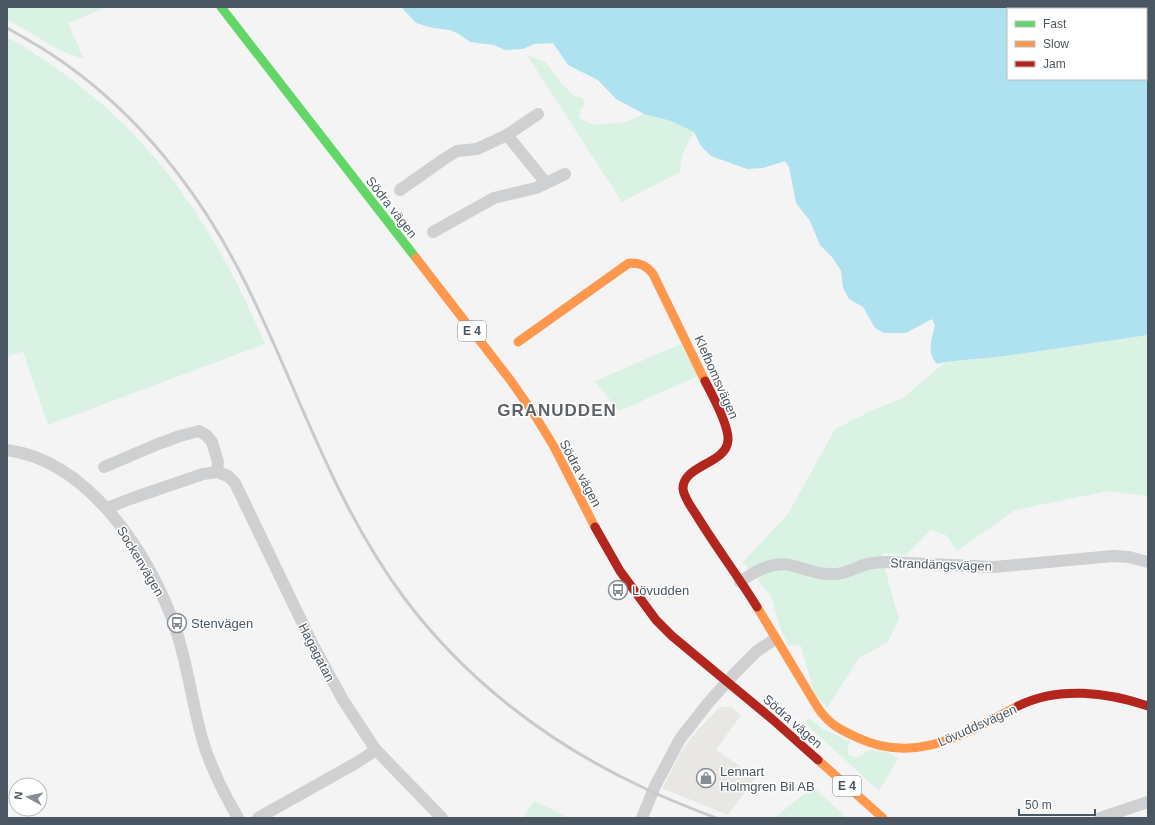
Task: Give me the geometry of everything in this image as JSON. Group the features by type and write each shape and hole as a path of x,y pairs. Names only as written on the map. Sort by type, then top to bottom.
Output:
{"main road":[{"name":"Södra vägen","path":"221,7 534,414 620,571 656,620 672,636 772,719 883,818"},
{"name":"Klefbomsvägen","path":"518,342 629,263 639,263 648,266 654,274 709,388 727,430 728,440 726,449 690,474 685,480 683,488 685,496 775,639"},
{"name":"Lövuddsvägen","path":"775,639 817,706 829,722 850,734 877,746 899,749 922,748 940,744 1032,700 1052,696 1089,693 1108,695 1148,706"}],"street":[{"path":"400,190 457,151 477,149 507,135 538,114"},
{"path":"507,135 546,183"},
{"path":"433,232 494,198 536,188 565,174"},
{"path":"104,467 158,444 199,431 206,435 212,442 218,462 217,472 203,474 107,508"},
{"name":"Sockenvägen","path":"7,450 16,451 54,466 82,484 107,508 136,548 159,587 179,642 202,738 212,768 238,818"},
{"name":"Hagagatan","path":"217,472 228,476 235,483 312,644 343,700 376,750 442,818"},
{"name":"Strandängsvägen","path":"740,582 754,572 777,565 792,565 822,574 837,574 868,564 886,562 994,566 1113,556 1129,557 1148,562"},
{"path":"642,818 655,786 680,739 704,708 727,682 757,651 775,639"},
{"path":"258,818 356,763 376,750"},
{"path":"1100,818 1148,802"}],"shaded area":[{"path":"720,707 731,707 741,715 716,750 756,777 728,815 662,789 680,754 694,734"}],"green space":[{"path":"7,7 107,7 68,23 84,59 61,51 7,19"},
{"path":"7,37 53,66 94,97 130,131 163,168 192,207 218,249 243,295 265,344 48,425 23,351 7,357"},
{"path":"527,55 545,62 562,84 574,96 582,98 585,104 580,110 579,118 594,125 626,122 644,114 671,121 694,132 684,151 681,160 680,172 622,202"},
{"path":"1148,335 1148,496 1108,491 1015,510 957,551 946,535 931,530 906,555 883,553 882,559 899,619 888,642 859,658 827,708 814,693 801,646 788,645 780,627 771,596 743,562 788,514 835,429 875,409 903,398 945,362 1005,356"},
{"path":"681,344 698,376 619,411 595,381"},
{"path":"809,718 823,729 850,742 847,750 849,755 858,758 869,750 888,752 898,759 879,791 805,723"},
{"path":"813,787 847,818 774,818"},
{"path":"534,801 570,818 523,818"}],"water":[{"path":"401,7 1148,7 1148,335 1005,356 937,364 931,350 931,340 935,325 932,319 906,333 884,333 875,328 863,307 849,299 843,288 841,271 833,258 820,245 810,221 796,203 789,167 785,161 763,168 747,169 711,156 701,146 694,132 671,121 644,114 616,99 598,80 568,65 553,43 534,44 523,49 505,50 494,45 470,42 459,34 450,30 433,28 416,23"}],"railway":[{"path":"7,28 54,56 114,103 166,158 189,188 229,252 247,286 318,446 357,524 405,599 429,629 482,682 511,707 541,729 606,769 658,795 716,818"}],"traffic: fast":[{"path":"221,7 416,258"}],"traffic: slow":[{"path":"416,258 511,381 534,414 553,445 595,527"},
{"path":"518,342 629,263 636,263 648,268 653,274 705,381"},
{"path":"757,607 822,714 835,726 856,737 878,745 900,748 920,747 960,735 1018,706"},
{"path":"818,760 883,818"}],"traffic: jam":[{"path":"705,381 723,419 728,434 728,440 726,448 720,454 689,475 685,481 683,489 691,506 757,607"},
{"path":"595,527 620,571 656,620 672,636 772,719 818,760"},
{"path":"1018,706 1049,696 1083,693 1116,697 1148,706"}],"place":[{"name":"Lövudden","path":"618,590"},
{"name":"Stenvägen","path":"177,623"},
{"name":"Lennart Holmgren Bil AB","path":"706,778"}],"district":[{"name":"GRANUDDEN","path":"557,410"}]}
